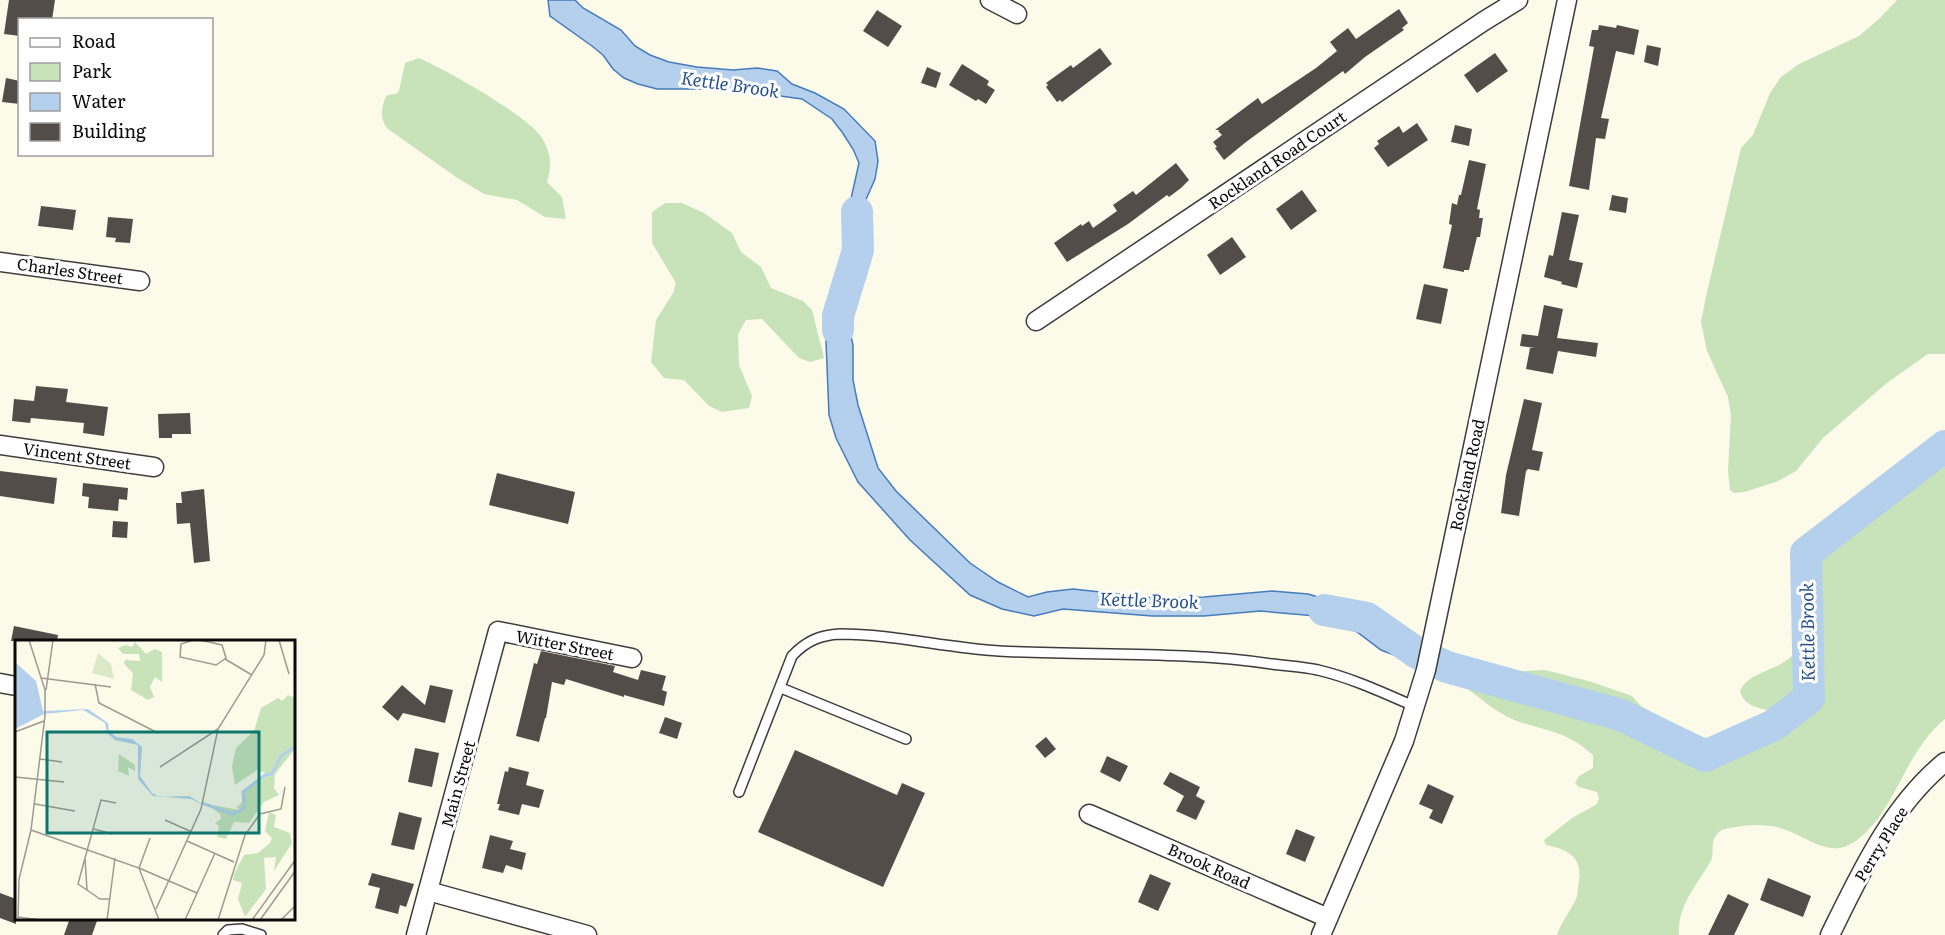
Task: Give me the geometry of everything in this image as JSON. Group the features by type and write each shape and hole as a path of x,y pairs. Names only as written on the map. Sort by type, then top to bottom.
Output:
{"street":[{"path":"990,0 1017,14"},
{"name":"Rockland Road Court","path":"1036,321 1518,0"},
{"name":"Rockland Road","path":"1325,927 1376,809 1416,707 1428,662 1526,186 1567,0"},
{"name":"Charles Street","path":"0,262 140,281"},
{"name":"Vincent Street","path":"0,445 154,467"},
{"name":"Witter Street","path":"498,632 632,658"},
{"name":"Main Street","path":"416,935 498,632"},
{"path":"0,683 15,686"},
{"name":"Perry Place","path":"1830,935 1855,884 1892,823 1915,791 1945,762"},
{"name":"Brook Road","path":"1089,814 1325,927"},
{"path":"428,891 587,935"}],"lane":[{"path":"740,792 792,656 802,645 819,637 840,634 997,651 1172,654 1243,660 1317,670 1364,684 1416,707"},
{"path":"781,688 906,739"},
{"path":"224,935 228,930 242,929 261,935"}],"green space":[{"path":"1897,0 1945,0 1945,354 1928,354 1888,382 1823,438 1796,471 1776,482 1734,493 1730,490 1728,471 1731,416 1728,397 1707,351 1701,322 1741,148 1753,135 1770,93 1781,77 1799,64 1859,36"},
{"path":"419,58 485,94 534,129 542,138 549,154 550,170 547,182 562,197 566,219 545,217 517,200 484,194 388,129 382,117 385,99 387,95 396,94 399,91 405,63"},
{"path":"665,203 682,203 704,213 732,233 741,252 761,267 771,288 803,301 812,310 824,358 810,362 799,358 762,319 746,320 738,334 739,365 752,396 749,408 722,412 709,406 684,380 664,378 651,362 656,320 673,293 676,283 652,243 652,212"},
{"path":"1945,438 1945,719 1920,747 1882,813 1857,840 1848,846 1838,848 1821,846 1786,830 1768,826 1742,826 1719,832 1714,838 1711,860 1683,908 1679,935 1557,935 1578,893 1579,870 1577,863 1569,853 1546,845 1544,840 1572,818 1597,804 1599,798 1597,792 1579,787 1575,783 1579,776 1593,768 1593,755 1573,740 1512,719 1491,707 1458,682 1463,666 1484,673 1545,670 1592,682 1632,696 1641,706 1671,723 1718,741 1767,729 1776,719 1774,712 1749,704 1740,691 1748,681 1784,662 1798,650 1794,636 1801,594 1795,552 1843,515 1893,482"}],"water":[{"name":"Kettle Brook","path":"548,0 575,0 583,8 621,30 635,46 669,62 733,70 757,68 777,71 792,84 815,93 844,109 875,141 878,161 875,179 860,213 867,233 869,263 848,322 853,345 853,380 858,405 878,468 896,491 970,563 998,582 1028,597 1073,589 1156,598 1204,597 1272,591 1308,594 1328,600 1362,616 1410,649 1441,662 1463,666 1458,682 1381,650 1357,632 1328,617 1260,611 1204,616 1152,616 1063,609 1034,616 1002,609 970,595 910,540 858,482 836,438 829,415 826,341 858,263 850,203 859,163 842,132 832,119 802,99 728,89 657,89 624,78 613,69 603,55 550,16"}],"building":[{"path":"9,0 55,0 52,18 18,18 18,36 4,34"},
{"path":"1399,9 1408,23 1402,28 1404,30 1345,74 1343,71 1224,160 1213,142 1222,135 1218,131 1220,130 1215,130 1258,98 1262,104 1316,68 1337,51 1330,42 1348,28 1356,39"},
{"path":"877,10 902,26 888,47 863,31"},
{"path":"1599,25 1616,28 1617,25 1639,30 1634,55 1616,51 1601,118 1609,119 1605,139 1596,138 1589,190 1569,186 1594,47 1589,46 1592,30 1598,30"},
{"path":"1647,45 1661,48 1658,66 1644,62"},
{"path":"1100,48 1112,64 1062,102 1060,100 1057,102 1046,87 1048,85 1046,83 1071,65 1073,68"},
{"path":"1495,53 1508,71 1477,93 1464,75"},
{"path":"962,64 989,81 987,85 995,90 986,104 978,99 976,101 949,85"},
{"path":"927,67 941,73 936,88 921,83"},
{"path":"6,78 18,81 18,104 2,102"},
{"path":"1417,123 1428,140 1388,167 1374,148 1379,144 1377,141 1399,126 1403,133"},
{"path":"1455,125 1472,129 1469,146 1451,142"},
{"path":"1469,160 1486,164 1477,209 1480,210 1479,218 1483,218 1480,237 1477,237 1469,270 1464,270 1464,272 1443,268 1452,225 1449,224 1452,203 1457,205 1459,195 1461,195"},
{"path":"1176,163 1189,180 1181,188 1067,262 1054,243 1081,224 1082,226 1089,221 1093,228 1117,211 1113,205 1133,191 1136,195"},
{"path":"1302,190 1317,211 1291,230 1276,209"},
{"path":"1612,195 1628,198 1626,213 1609,210"},
{"path":"41,206 76,210 73,230 38,226"},
{"path":"1562,212 1579,215 1569,260 1583,263 1577,288 1544,277 1549,255 1553,256"},
{"path":"108,217 133,219 130,243 115,242 116,238 106,237"},
{"path":"1232,237 1246,257 1220,275 1207,255"},
{"path":"1424,284 1448,289 1441,324 1416,319"},
{"path":"1544,305 1563,309 1557,338 1598,343 1596,357 1558,351 1553,374 1526,369 1530,348 1535,348 1520,346 1522,334 1538,336"},
{"path":"36,386 68,389 66,402 108,407 104,436 83,433 84,423 31,418 30,423 12,421 14,399 34,401"},
{"path":"1524,399 1542,403 1532,450 1543,452 1539,471 1528,469 1526,471 1519,516 1501,513 1506,475"},
{"path":"190,413 191,434 172,434 172,438 159,438 158,414"},
{"path":"0,471 57,478 54,504 0,496"},
{"path":"497,473 575,492 568,524 489,505"},
{"path":"83,483 128,488 127,500 119,499 118,511 88,508 89,497 82,496"},
{"path":"204,489 210,561 194,563 190,523 177,524 176,503 182,503 181,492"},
{"path":"113,521 128,522 127,538 112,537"},
{"path":"14,626 58,635 57,640 11,641"},
{"path":"541,651 615,666 613,672 638,680 641,670 666,676 662,690 667,692 664,706 624,695 624,697 566,679 564,685 552,682 539,742 516,736 534,663 537,664"},
{"path":"402,685 425,705 430,685 453,690 445,723 403,713 398,721 382,707"},
{"path":"665,717 682,723 677,739 659,733"},
{"path":"1046,737 1056,749 1045,758 1035,746"},
{"path":"415,748 439,753 432,787 408,782"},
{"path":"795,750 897,795 902,783 925,793 883,887 758,832"},
{"path":"1107,756 1128,766 1120,782 1100,772"},
{"path":"509,767 529,772 526,785 544,790 539,808 522,804 519,815 498,810 500,804 497,804 505,771 508,772"},
{"path":"1170,772 1200,787 1196,796 1205,801 1196,820 1176,811 1184,796 1163,784"},
{"path":"1428,784 1454,796 1442,824 1429,818 1433,810 1419,804"},
{"path":"399,812 422,818 414,850 391,845"},
{"path":"1296,829 1315,837 1305,862 1286,854"},
{"path":"490,835 513,841 510,849 526,853 522,870 506,865 503,873 482,868"},
{"path":"372,873 414,884 406,907 400,905 398,914 375,908 380,888 368,885"},
{"path":"1150,874 1171,883 1158,911 1138,902"},
{"path":"1768,878 1811,896 1803,917 1760,900"},
{"path":"0,893 15,899 16,924 0,918"},
{"path":"1728,894 1749,904 1734,935 1708,935"},
{"path":"69,920 97,920 92,935 64,935"}],"waterway":[{"name":"Kettle Brook","path":"838,330 838,316 858,250 857,212"},
{"name":"Kettle Brook","path":"1324,610 1367,618 1417,653 1447,667 1621,715 1705,756 1774,725 1809,698 1806,553 1945,446"}]}
